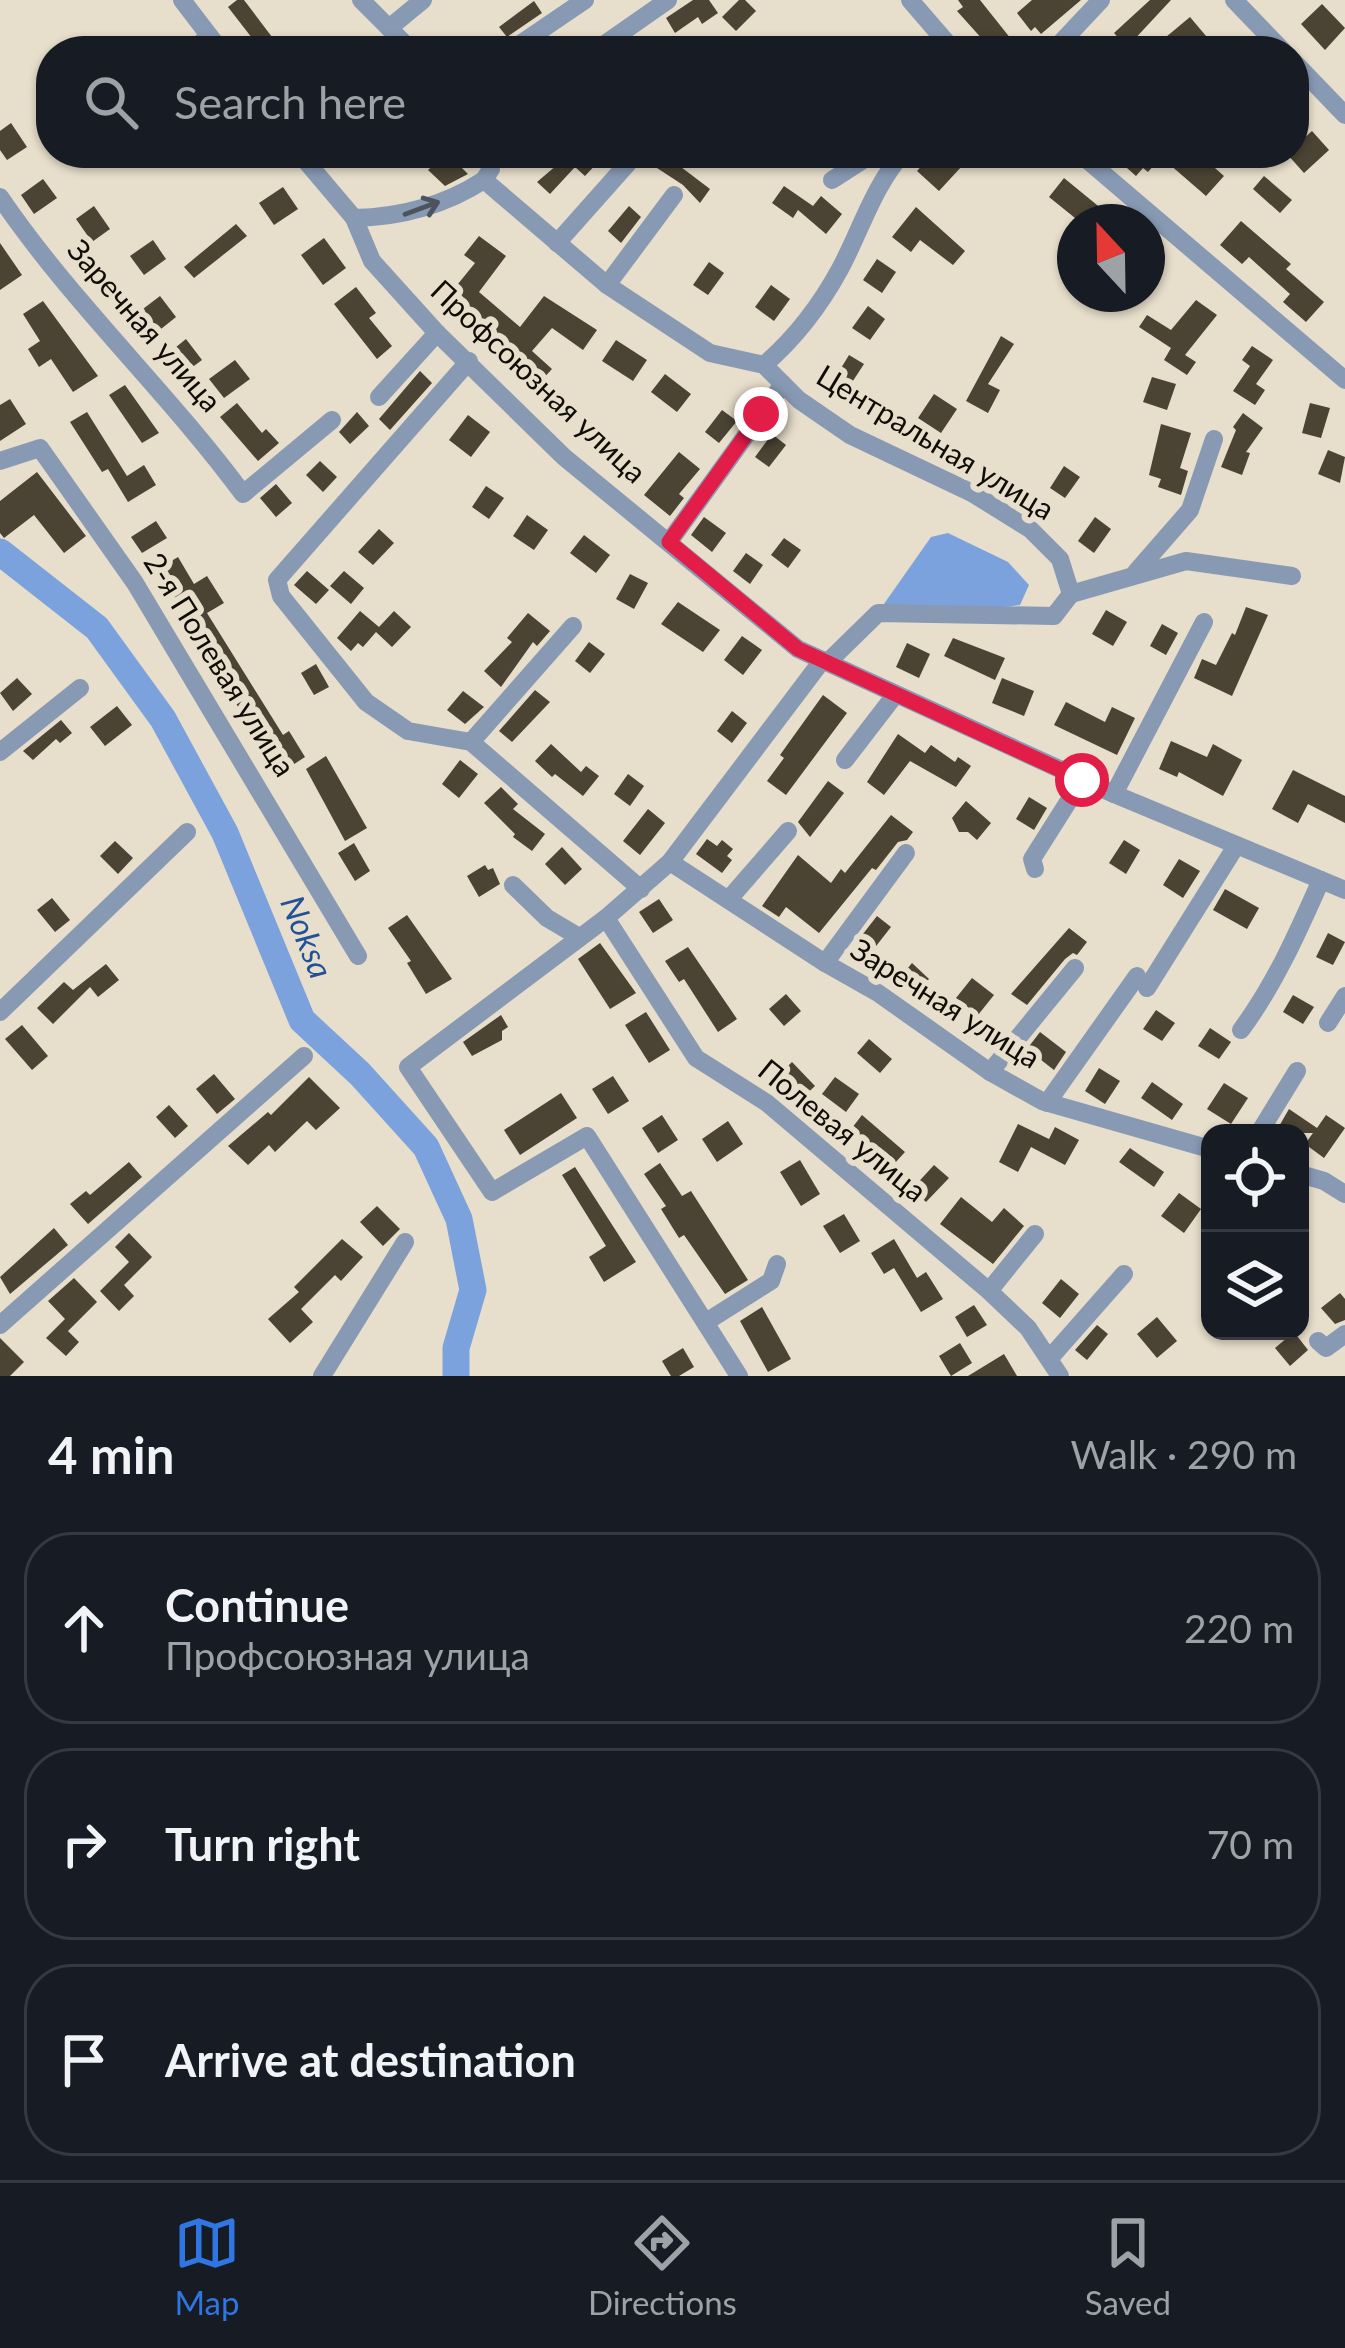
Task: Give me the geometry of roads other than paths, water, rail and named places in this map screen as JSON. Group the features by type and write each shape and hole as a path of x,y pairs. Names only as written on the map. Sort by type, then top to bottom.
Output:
{"street":[{"path":"182,0 209,36"},
{"path":"361,0 397,36"},
{"path":"389,28 423,0"},
{"path":"532,36 585,0"},
{"path":"616,36 668,0"},
{"path":"910,0 941,36"},
{"path":"1067,36 1101,0"},
{"path":"1234,0 1269,36"},
{"path":"1309,78 1345,115"},
{"name":"Профсоюзная улица","path":"311,168 354,218 372,262 437,332 564,457 798,649 1082,780 1345,890"},
{"path":"354,218 397,218 465,192 484,180 490,168"},
{"path":"557,243 624,168"},
{"path":"832,180 851,168"},
{"path":"764,365 788,345 838,272 888,168"},
{"path":"1096,168 1345,380"},
{"name":"Центральная улица","path":"484,180 608,285 710,353 764,365 850,435 972,494 1030,529 1060,559 1071,594"},
{"path":"608,285 674,195"},
{"name":"Заречная улица","path":"0,197 64,281 195,429 243,494 332,420"},
{"path":"379,398 437,332"},
{"path":"469,361 277,580 281,596 366,702 408,731 471,742 641,889"},
{"path":"669,542 783,383"},
{"path":"1135,573 1190,510 1214,439"},
{"name":"2-я Полевая улица","path":"0,461 40,448 135,583 358,956"},
{"path":"739,1376 587,1136 492,1192 408,1067 606,918 670,862 820,662 831,659 878,613 1054,616 1071,594 1186,561 1292,576"},
{"path":"1114,794 1204,622"},
{"path":"471,742 573,626"},
{"path":"0,752 80,688"},
{"path":"845,760 895,695"},
{"path":"1035,869 1032,859 1082,780"},
{"path":"729,899 788,831"},
{"path":"0,1012 187,832"},
{"path":"1047,1103 1142,982 1236,846"},
{"path":"824,963 906,853"},
{"name":"Заречная улица","path":"670,862 878,993 990,1072 1047,1103 1201,1146"},
{"path":"1241,1030 1286,956 1321,880"},
{"path":"512,885 547,918 579,938"},
{"name":"Полевая улица","path":"606,918 696,1058 767,1103 989,1291 1028,1328 1060,1376"},
{"path":"990,1072 1075,968"},
{"path":"1328,1023 1345,996"},
{"path":"0,1324 304,1056"},
{"path":"1265,1124 1297,1071"},
{"path":"1309,1176 1345,1194"},
{"path":"989,1291 1035,1234"},
{"path":"322,1376 406,1242"},
{"path":"706,1322 771,1280 777,1264"},
{"path":"1049,1358 1124,1274"},
{"path":"1318,1340 1326,1348 1345,1334"}],"water":[{"path":"948,533 1008,562 1029,585 1020,605 879,611 931,537"}],"waterway":[{"name":"Noksa","path":"0,552 97,628 163,719 225,833 302,1020 360,1074 426,1147 459,1219 473,1290 456,1348 456,1376"}]}
